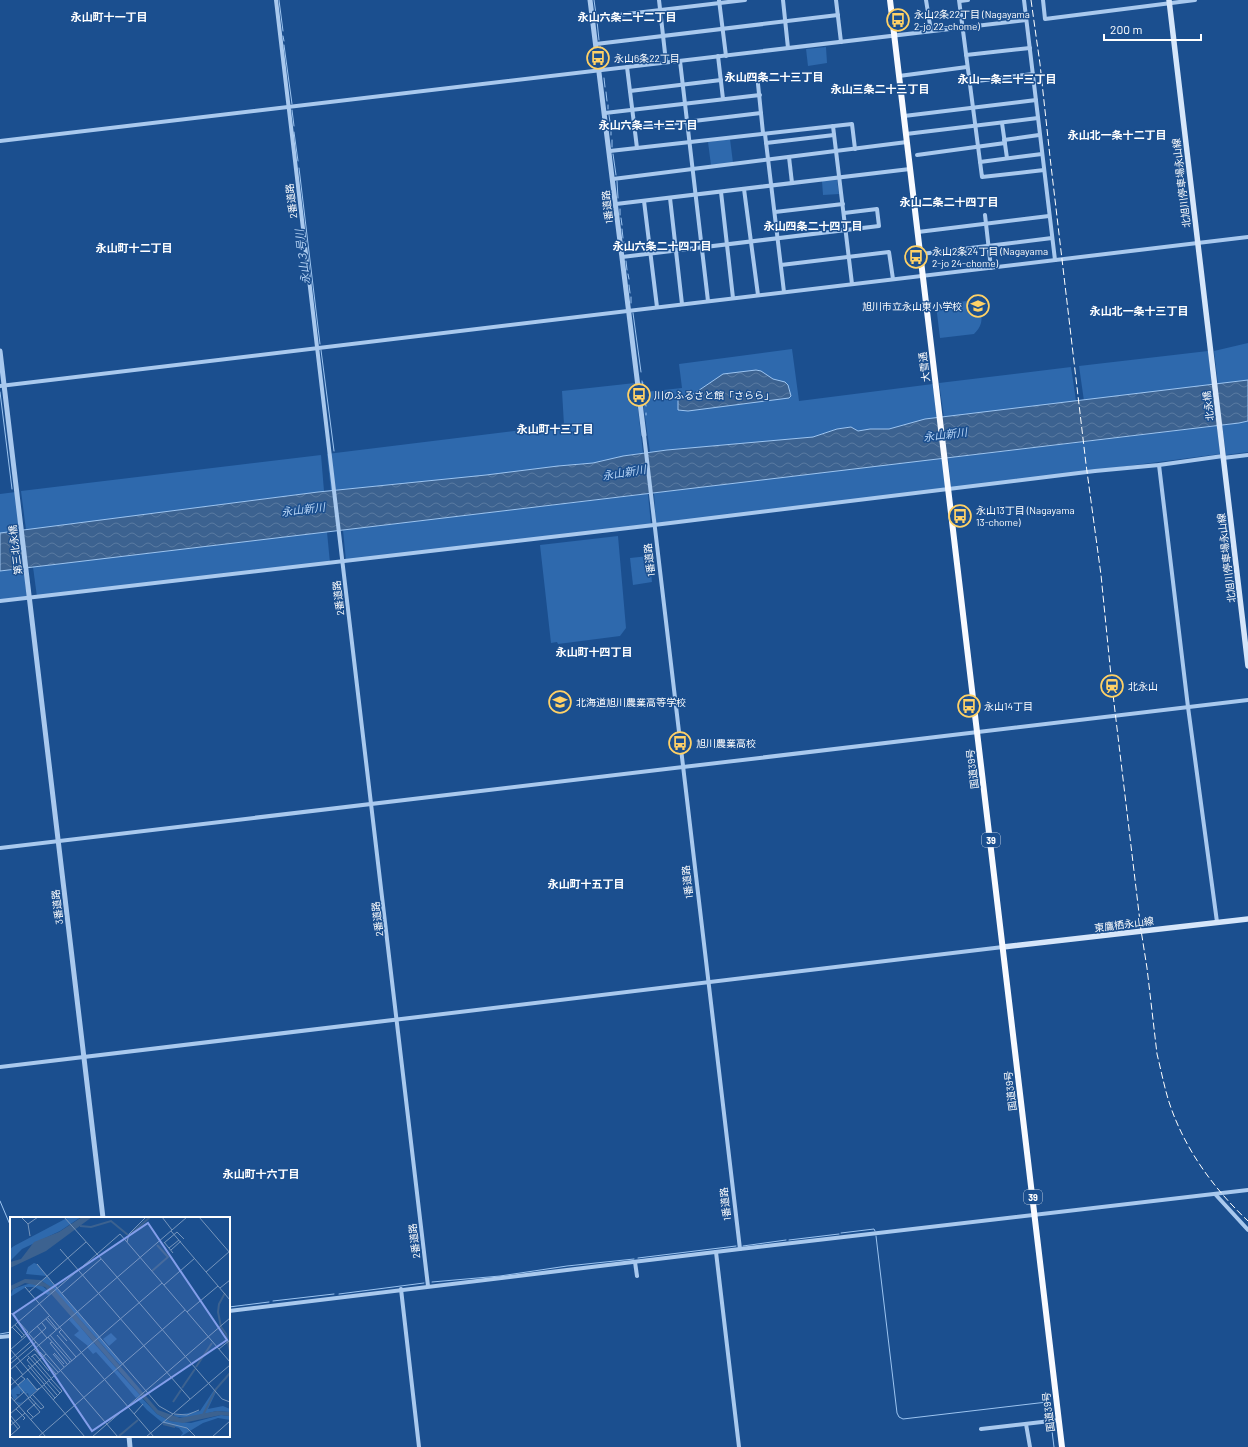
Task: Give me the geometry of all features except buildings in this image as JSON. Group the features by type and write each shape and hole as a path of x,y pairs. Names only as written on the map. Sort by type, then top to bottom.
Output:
{"highway":[{"name":"大雪通","path":"890,0 978,732"},
{"name":"国道39号","path":"978,732 1062,1447"}],"main road":[{"name":"北旭川停車場永山線","path":"1169,2 1212,364"},
{"name":"北永橋","path":"1212,364 1222,447"},
{"name":"北旭川停車場永山線","path":"1222,447 1248,666"},
{"name":"東鷹栖永山線","path":"1003,947 1248,918"}],"street":[{"name":"2番道路","path":"276,0 428,1286"},
{"name":"1番道路","path":"590,0 610,151 740,1249"},
{"path":"659,0 666,62"},
{"path":"593,18 745,0"},
{"path":"783,0 788,48"},
{"path":"836,0 841,42"},
{"path":"926,0 931,31"},
{"path":"968,0 959,0 982,177 1044,170"},
{"path":"1024,0 1055,260"},
{"path":"1042,0 1045,19 1169,2 1195,0"},
{"path":"719,2 726,56"},
{"path":"596,44 838,15"},
{"path":"0,141 1026,20"},
{"path":"966,56 1030,48"},
{"path":"718,56 723,99"},
{"path":"680,61 708,301"},
{"path":"627,67 637,148"},
{"path":"899,76 967,67"},
{"path":"969,82 1033,74"},
{"path":"630,91 721,80"},
{"path":"758,84 772,186 784,292"},
{"path":"605,113 760,95"},
{"path":"904,116 1036,100"},
{"path":"635,128 761,113"},
{"path":"906,134 1038,118"},
{"path":"1002,123 1007,158"},
{"path":"610,151 852,124 855,149"},
{"path":"833,126 852,284"},
{"path":"766,143 834,135"},
{"path":"917,155 1039,135"},
{"path":"613,179 907,142"},
{"path":"980,162 1042,154"},
{"path":"789,157 792,183"},
{"path":"616,204 910,169"},
{"path":"744,189 758,295"},
{"path":"721,192 733,298"},
{"path":"670,198 682,304"},
{"path":"644,201 657,307"},
{"path":"775,212 843,204"},
{"path":"622,257 879,226 877,209 844,213"},
{"path":"985,215 991,268"},
{"path":"918,232 1049,216"},
{"path":"0,351 2,386 923,275 1143,251 1159,247 1248,237"},
{"path":"920,254 1052,238"},
{"path":"781,264 889,252 893,279"},
{"name":"第三北永橋","path":"2,386 19,505 29,595"},
{"path":"0,601 29,595 342,561 654,525 1095,471 1159,466 1248,455"},
{"path":"1159,466 1188,707 1217,922"},
{"name":"3番道路","path":"29,595 103,1217"},
{"path":"0,848 1248,700"},
{"path":"0,1066 1003,947"},
{"path":"230,1311 400,1289 1248,1190"},
{"path":"1215,1194 1248,1230"},
{"path":"716,1252 739,1447"},
{"path":"635,1262 637,1276"},
{"path":"400,1289 419,1447"},
{"path":"0,1337 10,1336"},
{"path":"981,1429 1059,1420"},
{"path":"1026,1424 1030,1447"},
{"path":"129,1437 130,1447"}],"shaded area":[{"path":"826,47 827,63 808,66 806,49"},
{"path":"730,139 733,163 711,165 708,142"},
{"path":"837,180 839,194 823,195 822,181"},
{"path":"967,301 974,303 981,311 982,319 980,326 974,334 940,338 936,305"},
{"path":"1248,343 1248,380 1218,384 1214,351"},
{"path":"792,349 799,401 933,384 937,418 889,429 858,431 851,427 837,429 813,437 650,452 640,382 644,382 645,392 682,388 679,364"},
{"path":"1208,351 1212,385 1084,401 1079,366"},
{"path":"1071,367 1076,401 944,417 939,383"},
{"path":"635,383 643,453 593,463 331,491 327,454 564,425 562,391"},
{"path":"1248,421 1248,452 1226,455 1222,425"},
{"path":"1217,426 1220,454 951,489 948,458"},
{"path":"321,455 324,491 26,530 21,491"},
{"path":"943,458 946,489 656,525 654,493"},
{"path":"16,492 20,531 0,533 0,494"},
{"path":"648,494 651,525 346,561 343,530"},
{"path":"327,532 330,563 37,597 33,567"},
{"path":"618,536 626,628 620,636 558,644 557,642 551,643 540,545"},
{"path":"649,556 652,582 633,585 630,558"},
{"path":"24,569 27,598 0,601 0,571"}],"water":[{"path":"756,370 761,371 773,379 785,382 788,385 791,396 789,398 688,411 678,410 678,400 689,397 723,374"},
{"name":"永山新川","path":"1248,380 1248,421 1239,423 0,571 0,533 318,492 593,463 623,456 667,450 813,437 837,429 851,427 858,431 870,429 889,429 925,419"}],"waterway":[{"name":"永山３号川","path":"279,0 283,31"},
{"path":"594,0 596,14"},
{"path":"597,21 599,40"},
{"name":"永山３号川","path":"283,36 284,41"},
{"name":"永山３号川","path":"284,45 292,104"},
{"path":"600,46 602,56"},
{"path":"604,78 605,87"},
{"path":"606,92 607,101"},
{"name":"永山３号川","path":"292,110 294,126"},
{"path":"609,115 610,122"},
{"path":"611,130 611,135"},
{"name":"永山３号川","path":"294,132 298,161"},
{"path":"612,140 612,147"},
{"path":"613,154 616,175"},
{"name":"永山３号川","path":"299,168 320,344"},
{"path":"617,181 618,198"},
{"path":"620,209 620,215"},
{"path":"621,218 622,225"},
{"path":"622,229 623,238"},
{"path":"624,248 625,252"},
{"path":"626,261 627,270"},
{"path":"628,274 629,279"},
{"path":"629,285 630,293"},
{"path":"631,297 631,303"},
{"path":"633,313 641,372"},
{"name":"永山３号川","path":"321,350 334,451"},
{"path":"642,381 646,406"},
{"path":"0,392 12,489"},
{"path":"0,1201 10,1225"},
{"path":"841,1233 874,1229 875,1231"},
{"path":"789,1240 839,1234"},
{"path":"876,1236 897,1413 899,1417 903,1419 1047,1402 1049,1403 1051,1419"},
{"path":"743,1246 786,1240"},
{"path":"638,1258 736,1246"},
{"path":"432,1282 500,1276 567,1266 634,1259"},
{"path":"339,1294 424,1283"},
{"path":"273,1301 334,1294"},
{"path":"230,1307 269,1302"},
{"path":"0,1334 10,1332"},
{"path":"1051,1423 1054,1447"}],"railway":[{"path":"1031,0 1040,64 1086,464 1101,575 1112,686 1157,1054 1169,1102 1175,1119 1191,1151 1223,1195 1248,1221"}],"place":[{"name":"永山2条22丁目 (Nagayama 2-jo 22-chome)","path":"898,20"},
{"name":"永山6条22丁目","path":"598,58"},
{"name":"永山2条24丁目 (Nagayama 2-jo 24-chome)","path":"916,257"},
{"name":"旭川市立永山東小学校","path":"978,306"},
{"name":"川のふるさと館「さらら」","path":"639,395"},
{"name":"永山13丁目 (Nagayama 13-chome)","path":"960,516"},
{"name":"北永山","path":"1112,686"},
{"name":"北海道旭川農業高等学校","path":"560,702"},
{"name":"永山14丁目","path":"969,706"},
{"name":"旭川農業高校","path":"680,743"}],"district":[{"name":"永山町十一丁目","path":"109,16"},
{"name":"永山六条二十二丁目","path":"627,16"},
{"name":"永山四条二十三丁目","path":"774,76"},
{"name":"永山一条二十三丁目","path":"1007,78"},
{"name":"永山三条二十三丁目","path":"880,88"},
{"name":"永山六条二十三丁目","path":"648,124"},
{"name":"永山北一条十二丁目","path":"1117,134"},
{"name":"永山二条二十四丁目","path":"949,201"},
{"name":"永山四条二十四丁目","path":"813,225"},
{"name":"永山六条二十四丁目","path":"662,245"},
{"name":"永山町十二丁目","path":"134,247"},
{"name":"永山北一条十三丁目","path":"1139,310"},
{"name":"永山町十三丁目","path":"555,428"},
{"name":"永山町十四丁目","path":"594,651"},
{"name":"永山町十五丁目","path":"586,883"},
{"name":"永山町十六丁目","path":"261,1173"}]}
